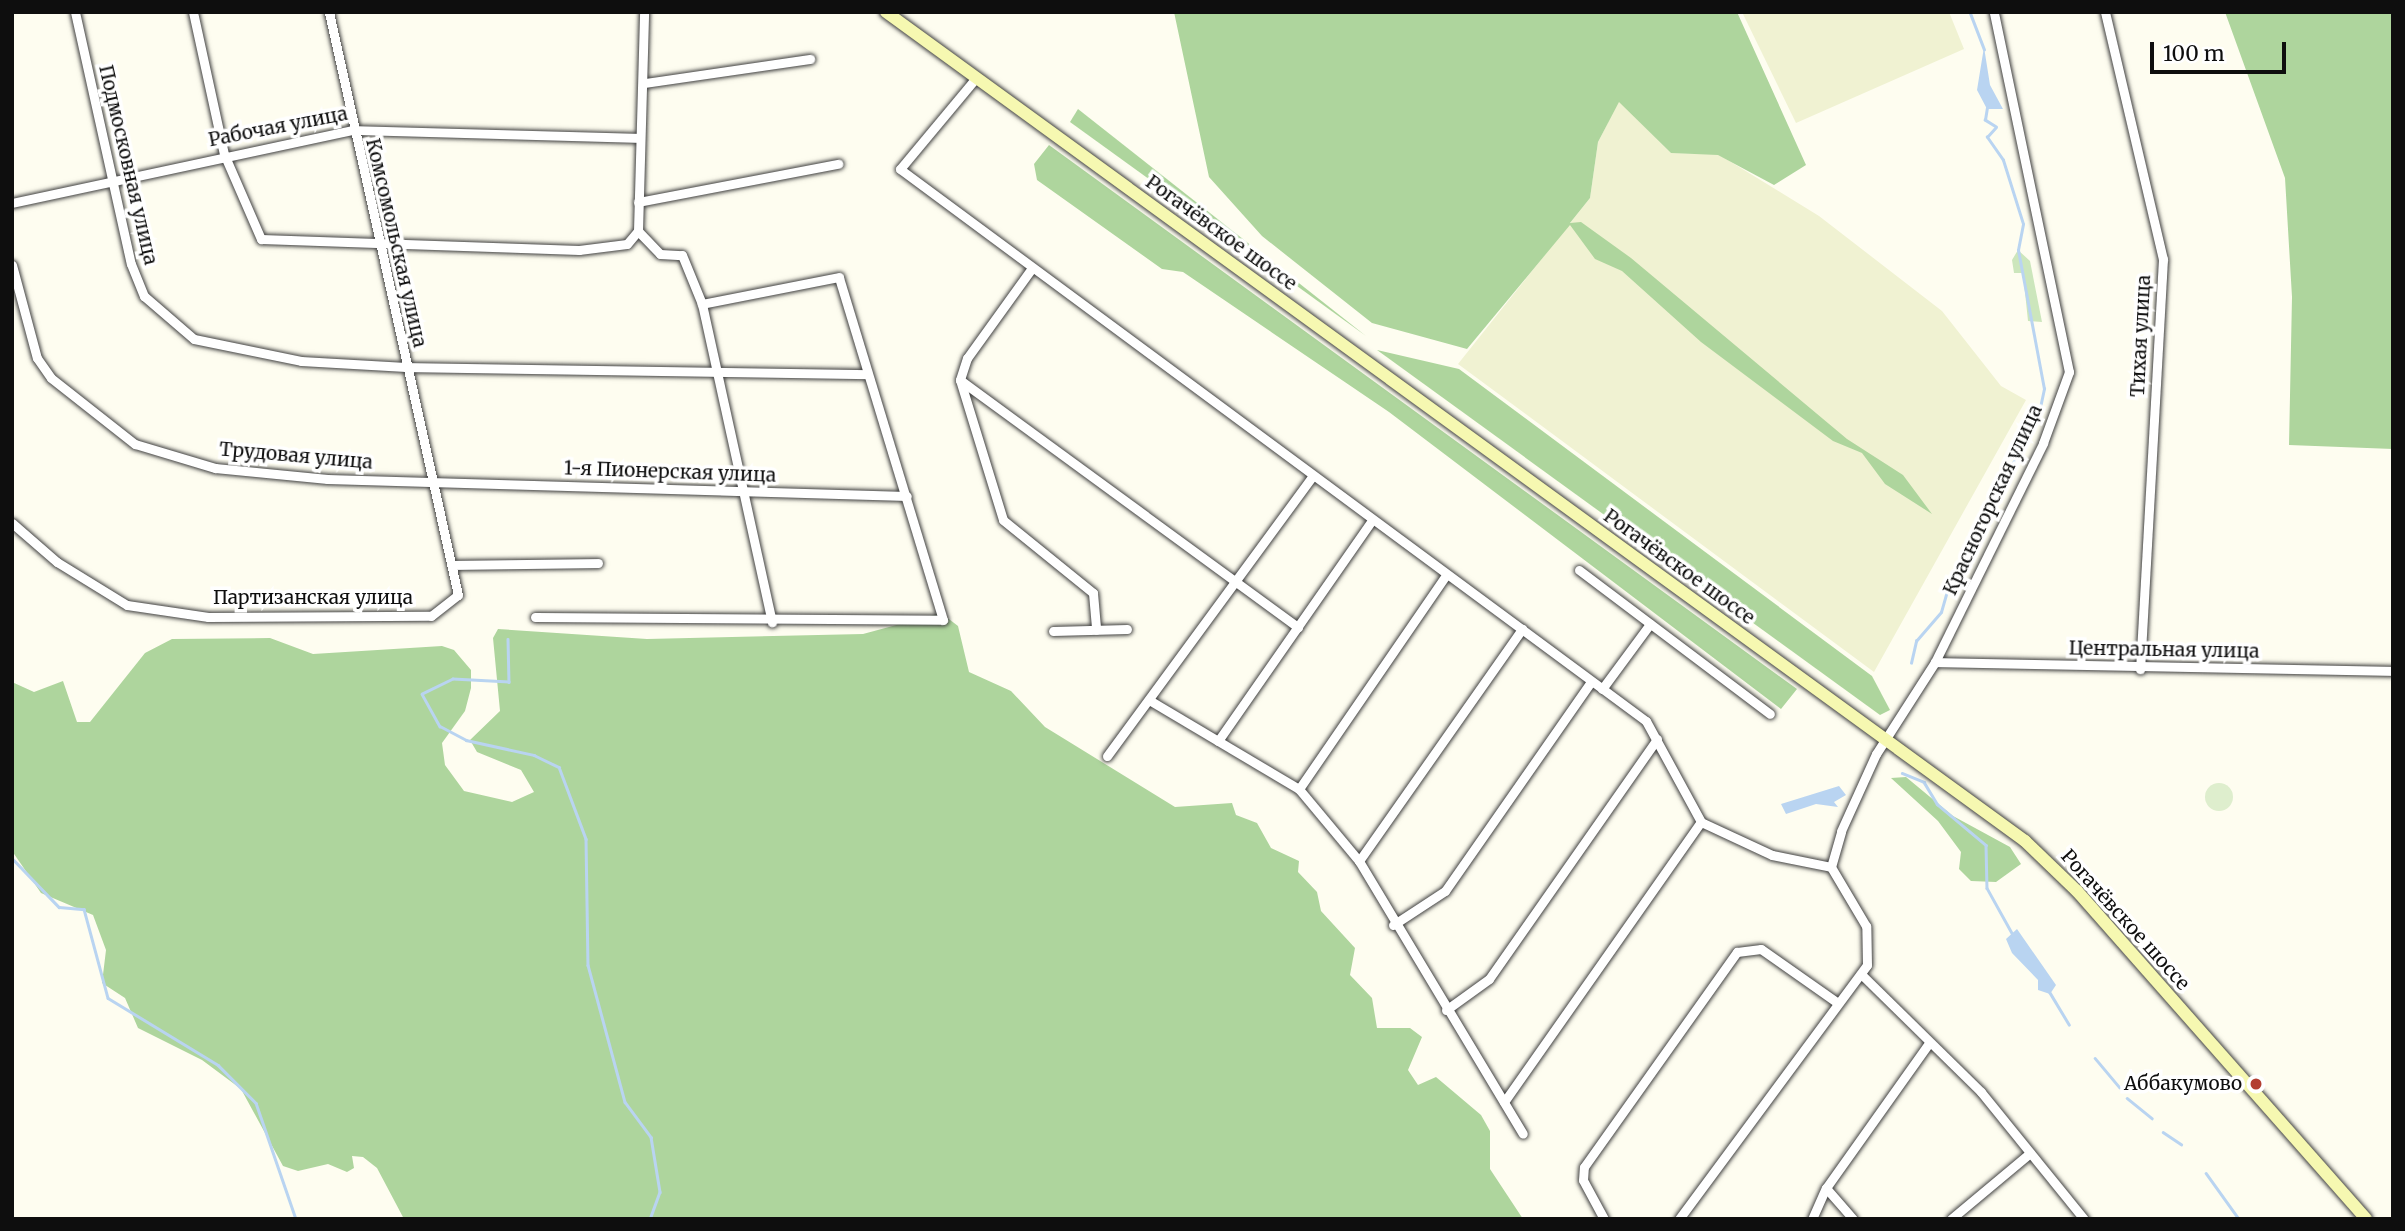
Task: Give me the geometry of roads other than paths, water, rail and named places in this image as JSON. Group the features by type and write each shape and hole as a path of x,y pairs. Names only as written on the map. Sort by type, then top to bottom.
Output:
{"main road":[{"name":"Рогачёвское шоссе","path":"887,12 975,79 1885,741 2056,869 2366,1219"}],"street":[{"name":"Подмосковная улица","path":"75,12 135,275 144,296 172,327 194,340 301,361 406,367"},
{"path":"193,12 224,154 261,239 304,245 380,243 579,250 627,244 638,231 638,138 645,83 644,12"},
{"name":"Комсомольская улица","path":"330,12 353,130 432,481"},
{"name":"Красногорская улица","path":"1831,867 1847,815 1885,741 1935,662 2043,443 2069,372 1994,12"},
{"name":"Тихая улица","path":"2105,12 2163,260 2140,669"},
{"path":"645,83 810,59"},
{"path":"975,79 900,169 1300,462 1311,478 1646,721 1701,822 1772,855 1831,867 1866,926 1870,950 1861,974 1835,1001 1679,1219"},
{"name":"Рабочая улица","path":"12,203 224,154 353,130 638,138"},
{"path":"638,202 838,164"},
{"path":"638,231 660,254 682,255 702,304 772,622"},
{"name":"Трудовая улица","path":"12,265 44,368 94,418 135,444 215,468 432,481"},
{"path":"1032,268 967,358 960,380 1003,520 1093,593 1096,630"},
{"path":"535,617 772,622 943,620 839,276 702,304"},
{"path":"406,367 867,374"},
{"path":"960,380 1297,627"},
{"path":"1107,756 1311,478"},
{"name":"1-я Пионерская улица","path":"432,481 744,493 907,496"},
{"name":"Партизанская улица","path":"12,523 57,562 127,606 208,617 431,615 458,595 454,565 432,481"},
{"path":"1218,741 1371,522"},
{"path":"454,565 598,563"},
{"path":"1579,570 1770,714"},
{"path":"1299,789 1446,575"},
{"path":"1602,689 1650,624"},
{"path":"1053,631 1126,629"},
{"path":"1359,861 1522,629"},
{"name":"Центральная улица","path":"1935,662 2140,669 2393,671"},
{"path":"1393,925 1446,891 1591,682"},
{"path":"1149,700 1299,789 1359,861 1393,925 1522,1134"},
{"path":"1446,1010 1489,979 1657,739"},
{"path":"1504,1102 1701,822"},
{"path":"1604,1219 1583,1180 1584,1167 1737,952 1761,949 1835,1001"},
{"path":"1861,974 2030,1153 2084,1219"},
{"path":"1812,1219 1826,1188 1929,1043"},
{"path":"1951,1219 2030,1153"},
{"path":"1826,1188 1853,1219"}],"water":[{"path":"1984,47 1990,85 2003,109 1987,109 1977,90"},
{"path":"1839,786 1846,795 1834,802 1838,807 1816,804 1786,814 1781,804"},
{"path":"2017,929 2056,985 2050,994 2038,990 2038,980 2012,953 2006,939"}],"waterway":[{"path":"1970,12 1984,49"},
{"path":"1911,663 1916,641 1941,612 1951,577 2038,417 2044,389 2018,250 2023,224 2003,160 1987,137 1996,127 1985,120 1987,108"},
{"path":"508,639 509,682 453,679 422,694 440,726 466,740 534,755 559,767 586,839 588,965 625,1102 651,1137 660,1192 650,1219"},
{"path":"1902,773 1924,782 1937,804 1986,845 1987,888 2013,935"},
{"path":"12,858 59,907 84,909 108,998 218,1065 256,1103 296,1219"},
{"path":"2049,991 2069,1024"},
{"path":"2095,1058 2119,1087"},
{"path":"2127,1098 2152,1118"},
{"path":"2163,1132 2181,1144"},
{"path":"2206,1173 2239,1219"}],"place":[{"name":"Аббакумово","path":"2256,1084"}]}
